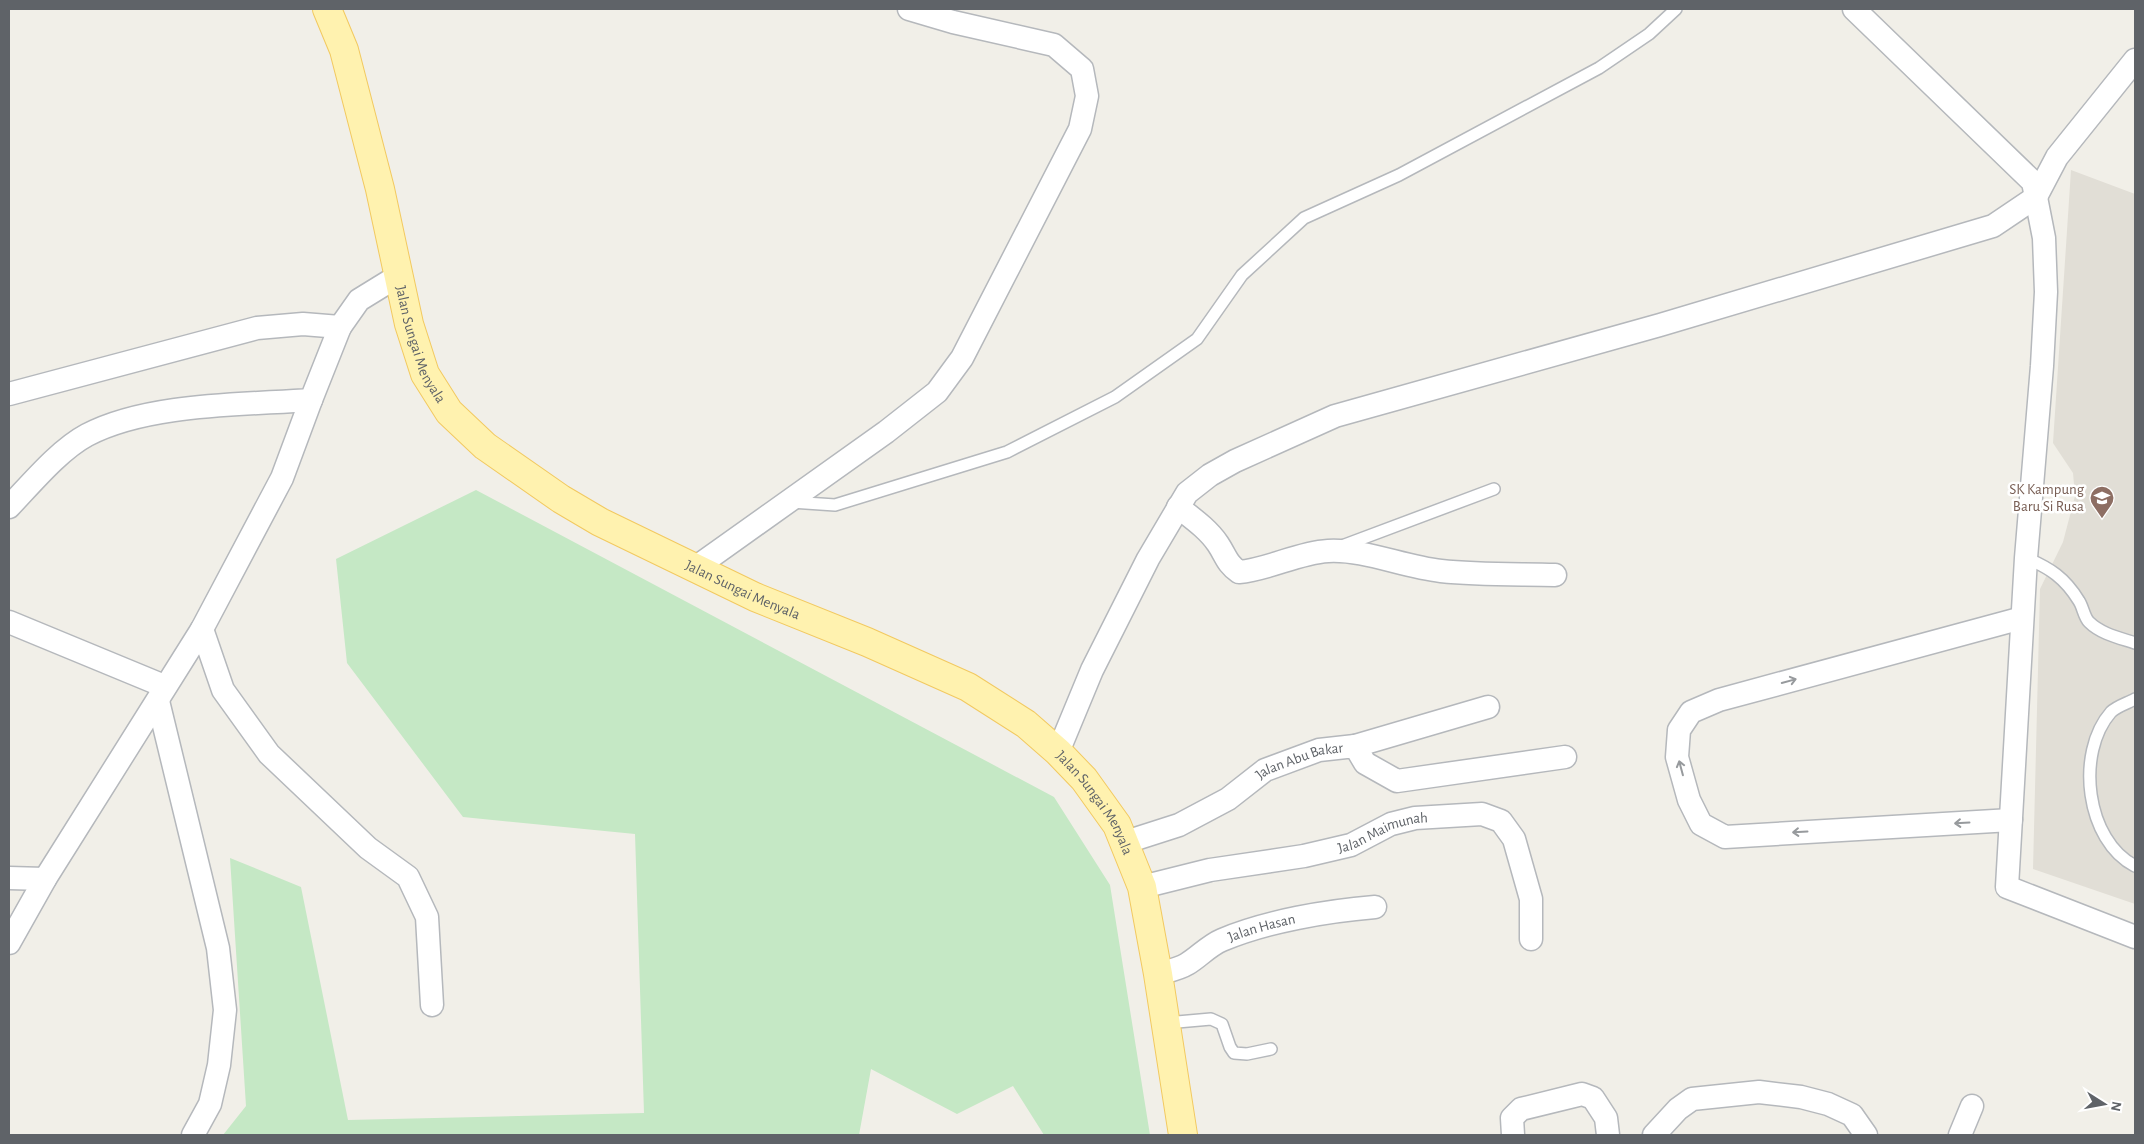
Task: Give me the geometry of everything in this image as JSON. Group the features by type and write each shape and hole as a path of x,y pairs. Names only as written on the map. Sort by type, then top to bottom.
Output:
{"main road":[{"name":"Jalan Sungai Menyala","path":"328,9 346,59 380,189 408,324 425,374 449,412 485,446 561,499 600,522 755,597 867,642 968,687 1026,724 1058,752 1084,779 1117,824 1126,842 1142,888 1158,974 1164,1023 1183,1135"}],"street":[{"path":"695,568 886,432 937,392 962,358 1080,129 1087,96 1082,69 1054,44 953,22 909,9"},
{"path":"1854,9 2033,182 2044,238 2046,292 2022,618 2007,887 2135,937"},
{"path":"1058,752 1092,670 1148,559 1187,493 1210,475 1236,461 1335,416 1651,328 1993,226 2036,197 2056,157 2135,60"},
{"path":"9,944 45,879 202,629 282,478 340,327 359,300 398,276"},
{"path":"9,394 257,328 303,324 340,327"},
{"path":"9,507 56,460 86,436 124,420 189,409 311,400"},
{"path":"1178,507 1202,526 1218,544 1228,565 1239,572 1274,566 1301,555 1328,551 1354,553 1441,571 1555,575"},
{"path":"2011,820 1725,837 1701,824 1689,800 1678,756 1679,730 1691,712 1719,700 2022,618"},
{"path":"9,622 161,694"},
{"path":"202,629 223,690 269,754 368,848 408,878 427,917 432,1005"},
{"path":"161,694 218,948 225,1010 219,1065 210,1104 193,1135"},
{"path":"1355,746 1488,707"},
{"name":"Jalan Abu Bakar","path":"1126,842 1179,824 1228,799 1265,770 1319,750 1355,746 1365,763 1397,781 1564,757"},
{"name":"Jalan Maimunah","path":"1142,888 1210,870 1304,856 1351,845 1391,824 1415,818 1482,814 1501,822 1514,840 1531,899 1531,939"},
{"path":"9,878 45,879"},
{"name":"Jalan Hasan","path":"1158,974 1188,964 1200,953 1220,941 1241,933 1345,910 1375,907"},
{"path":"1654,1135 1678,1109 1692,1099 1759,1092 1801,1096 1828,1104 1852,1115 1866,1135"},
{"path":"1513,1135 1512,1118 1521,1109 1582,1094 1593,1098 1606,1118 1608,1135"},
{"path":"1960,1135 1972,1106"}],"lane":[{"path":"787,502 835,505 1007,452 1115,397 1197,339 1242,275 1304,218 1399,175 1599,68 1649,34 1676,9"},
{"path":"1328,551 1494,489"},
{"path":"2026,558 2050,568 2064,581 2080,602 2088,621 2101,631 2135,643"},
{"path":"2135,699 2112,711 2094,741 2089,769 2095,814 2104,836 2122,859 2135,866"},
{"path":"1164,1023 1211,1019 1222,1024 1234,1053 1246,1054 1270,1049"}],"shaded area":[{"name":"SK Kampung Baru Si Rusa","path":"2071,170 2135,194 2135,904 2033,869 2040,589 2063,542 2075,496 2073,473 2053,443"}],"green space":[{"path":"476,490 1054,797 1110,885 1150,1135 1044,1135 1013,1086 957,1114 871,1069 859,1135 223,1135 246,1106 230,858 301,887 348,1120 644,1113 635,834 463,817 347,663 336,559"}],"place":[{"name":"SK Kampung Baru Si Rusa","path":"2102,519"}]}
